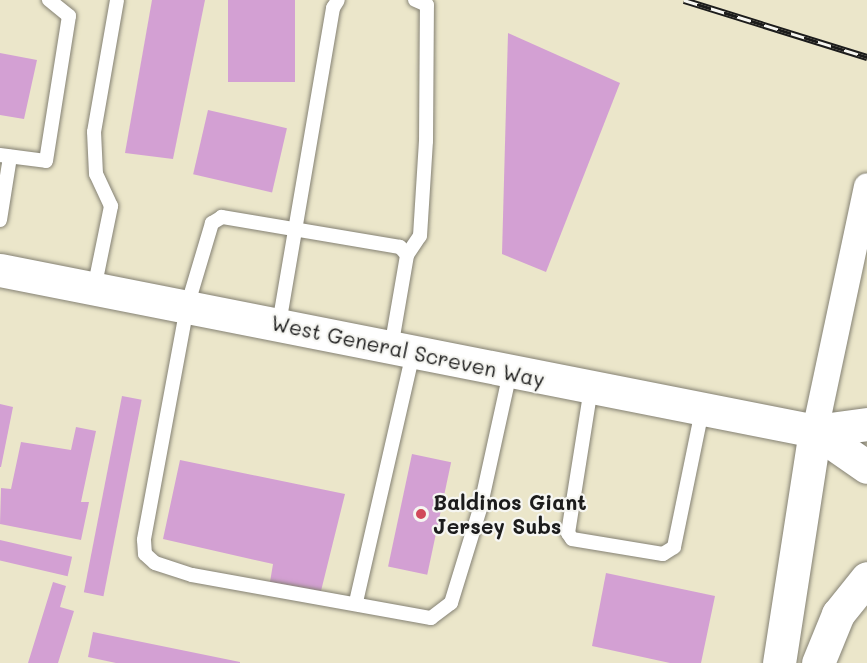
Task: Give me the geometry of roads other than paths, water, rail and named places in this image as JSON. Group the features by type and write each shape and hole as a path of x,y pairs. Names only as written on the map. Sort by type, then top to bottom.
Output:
{"main road":[{"name":"West General Screven Way","path":"0,270 279,324 702,411 815,431"},
{"path":"815,431 867,424"},
{"path":"815,431 867,467"},
{"path":"779,663 815,431"},
{"path":"818,663 838,614 867,578"}],"street":[{"path":"815,431 867,186"}],"lane":[{"path":"0,220 5,156 46,161 69,16 49,0"},
{"path":"94,289 111,206 96,174 94,132 117,0"},
{"path":"279,324 298,230 333,8 338,0"},
{"path":"356,602 387,471 402,351 407,255 420,236 426,141 427,5 415,0"},
{"path":"407,255 400,247 222,217 213,223 187,307 145,554 155,564 192,575 249,587 356,602 431,618 451,603 480,508 510,373"},
{"path":"591,388 568,533 572,539 663,554 674,547 702,411"}],"railway":[{"path":"684,0 867,57"}],"place":[{"name":"Baldinos Giant Jersey Subs","path":"421,514"}]}
